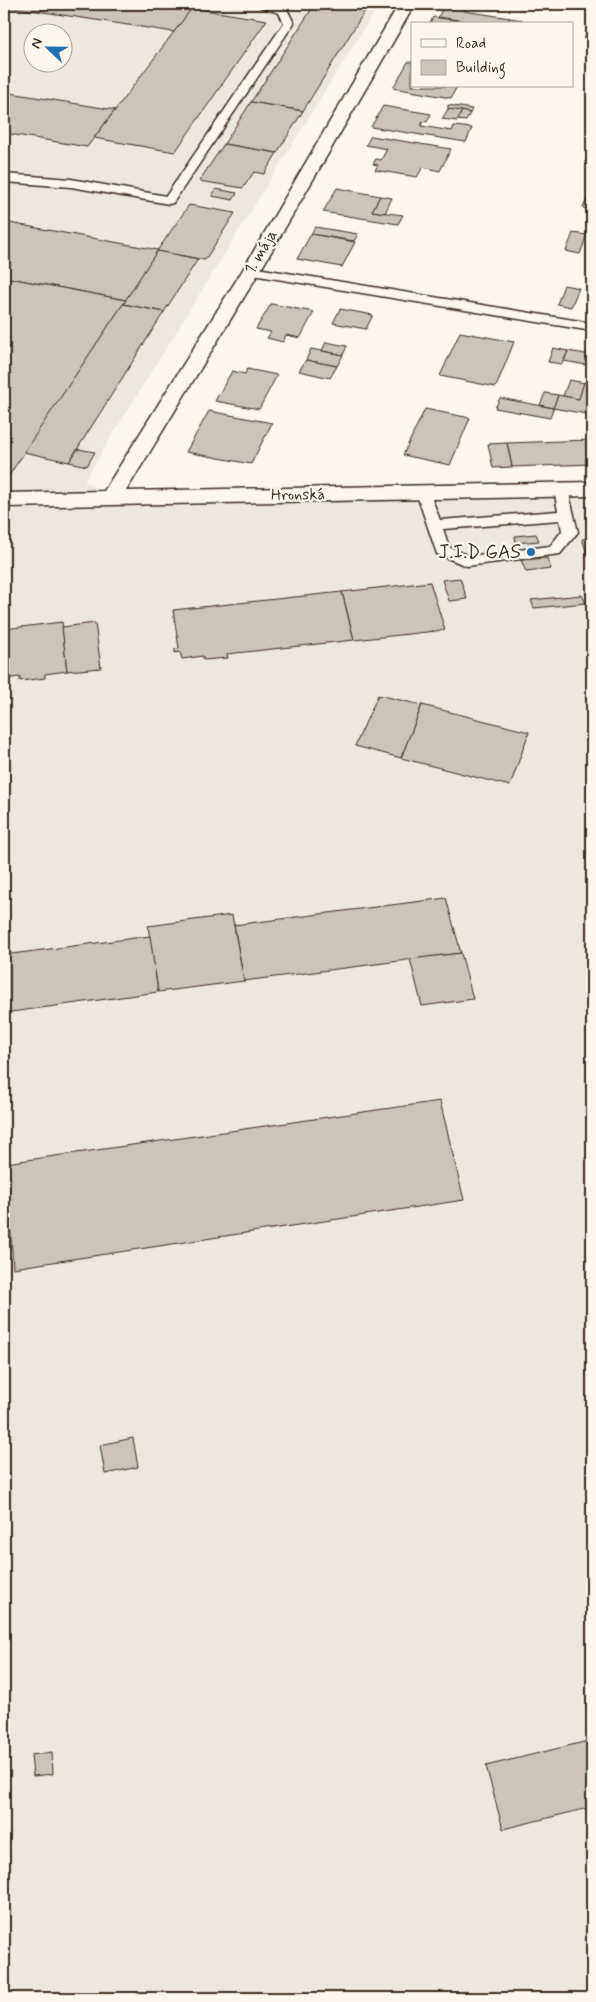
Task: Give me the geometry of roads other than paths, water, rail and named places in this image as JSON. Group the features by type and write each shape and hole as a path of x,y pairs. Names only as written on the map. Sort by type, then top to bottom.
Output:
{"street":[{"name":"1. mája","path":"111,498 251,271 407,4"},
{"name":"Hronská","path":"4,500 592,489"}],"lane":[{"path":"4,178 71,183 169,200 289,23 283,12 262,4"},
{"path":"251,271 592,327"},
{"path":"423,492 442,550 467,561 555,550 570,532 561,490"},
{"path":"434,525 566,516"}],"place":[{"name":"J.I.D GAS","path":"531,552"}]}
